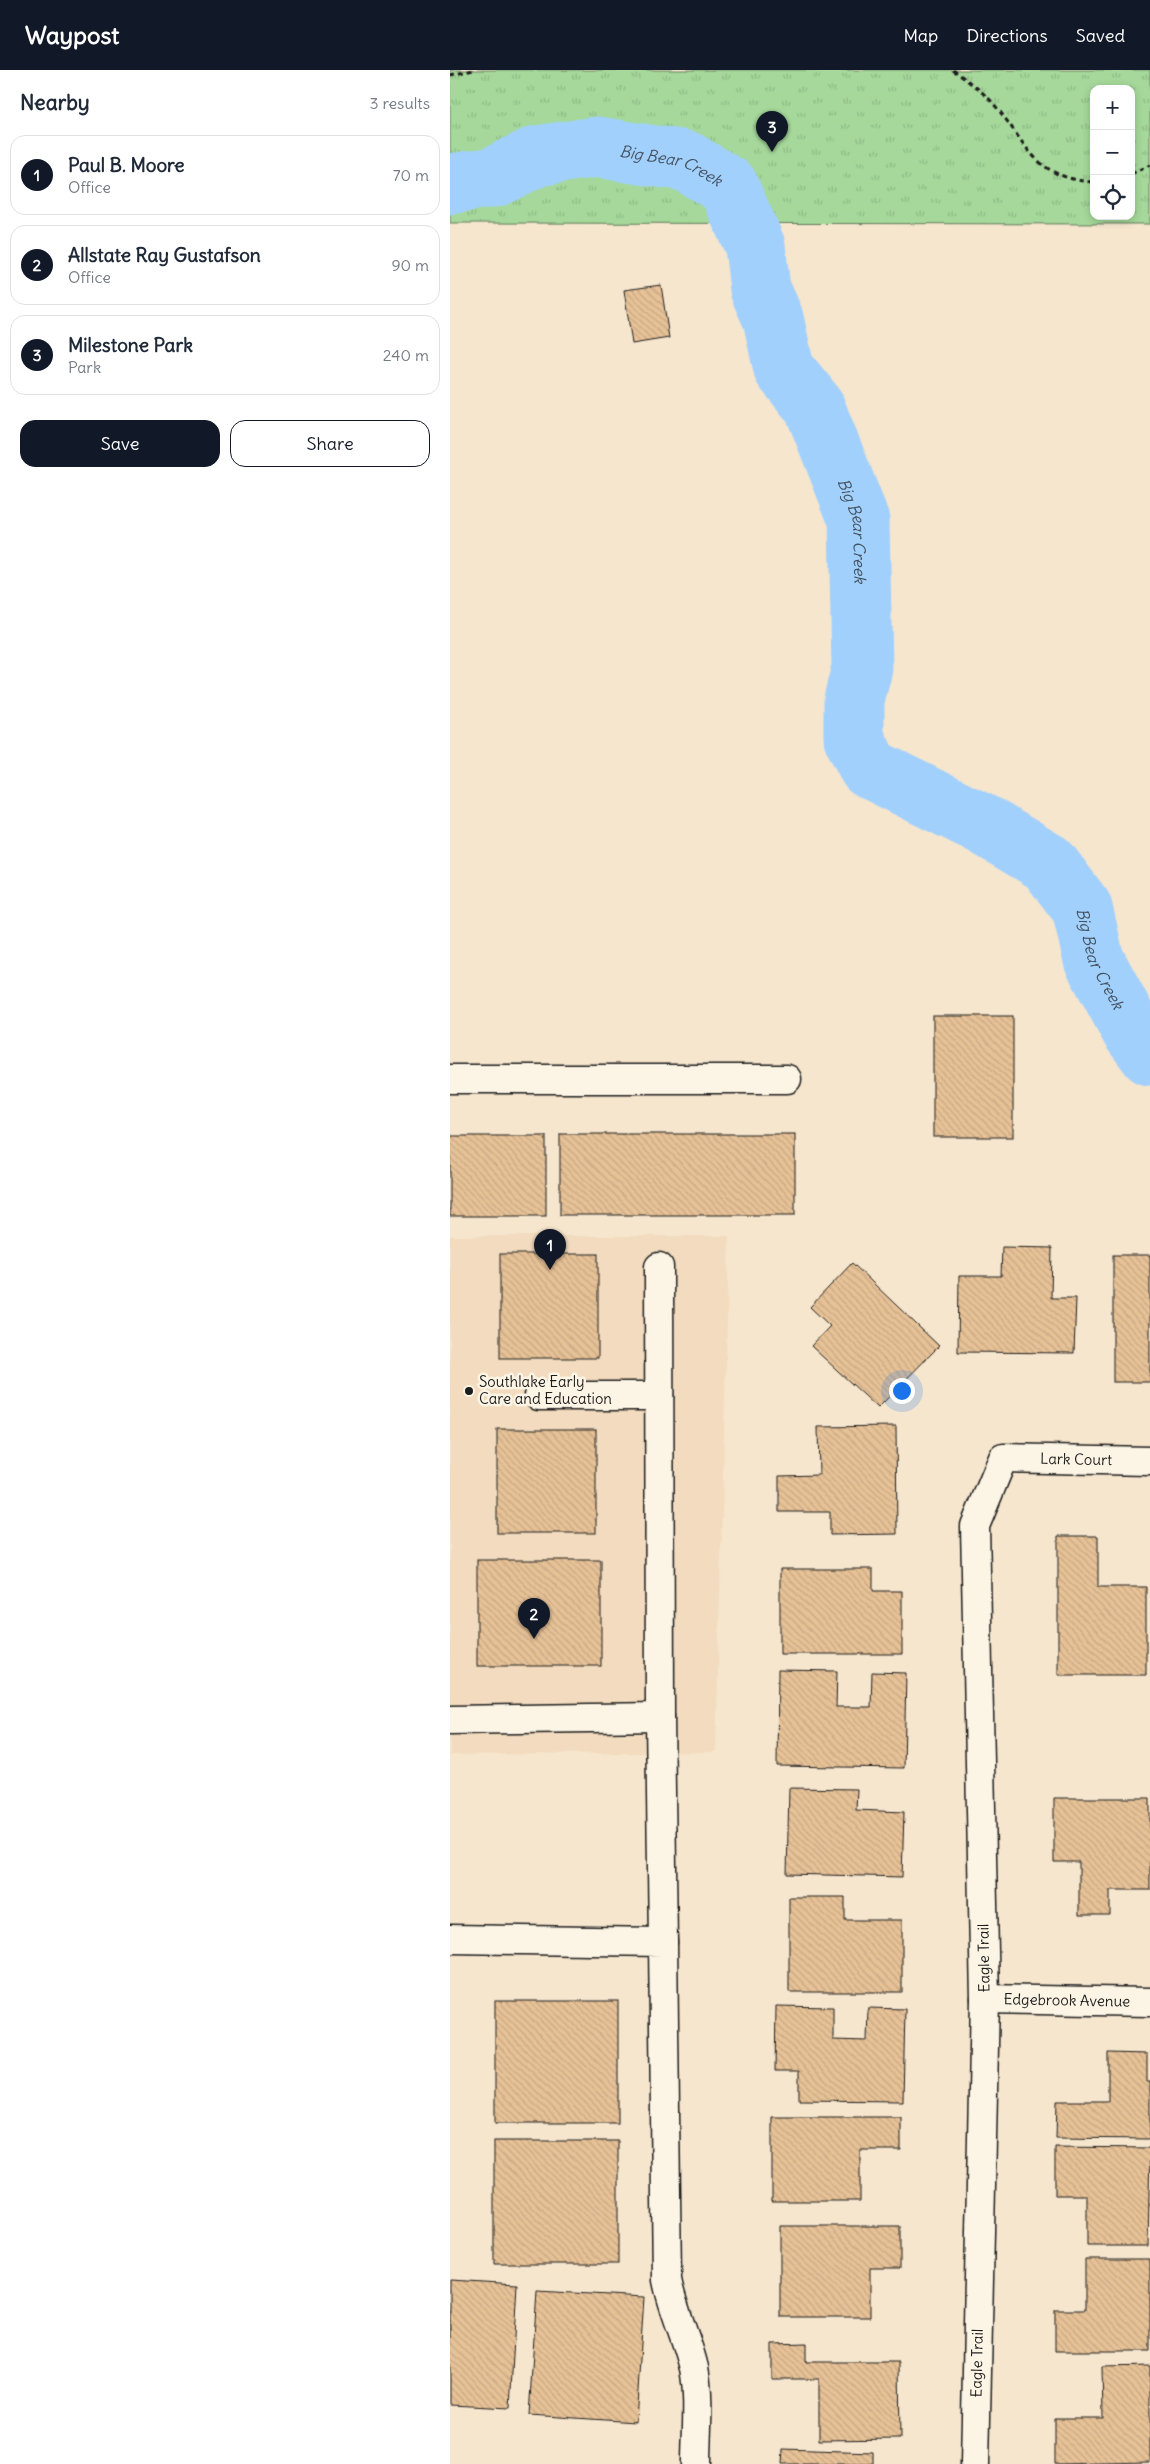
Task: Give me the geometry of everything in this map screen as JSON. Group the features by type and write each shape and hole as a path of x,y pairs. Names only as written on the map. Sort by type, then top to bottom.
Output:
{"street":[{"path":"450,1079 787,1079"},
{"path":"659,1266 660,1717 667,2280 671,2301 694,2368 696,2385 696,2464"},
{"path":"539,1396 659,1396"},
{"name":"Lark Court","path":"1003,1458 1150,1461"},
{"name":"Eagle Trail","path":"975,2464 985,1999 975,1526 1003,1458"},
{"path":"450,1720 660,1717"},
{"path":"450,1939 663,1942"},
{"name":"Edgebrook Avenue","path":"985,1999 1150,2002"}],"path":[{"path":"450,75 474,70"},
{"path":"952,70 991,101 1017,139 1052,172 1065,179 1090,182"},
{"path":"1135,172 1150,165"}],"shaded area":[{"path":"450,1236 729,1236 716,1752 450,1755"}],"green space":[{"path":"450,70 1150,70 1150,224 450,223"}],"building":[{"path":"661,285 669,338 632,344 624,290"},
{"path":"933,1016 1013,1016 1013,1137 933,1137"},
{"path":"560,1134 795,1134 795,1215 560,1215"},
{"path":"450,1136 546,1136 546,1216 450,1216"},
{"path":"1002,1247 1052,1248 1051,1298 1076,1298 1074,1353 958,1352 959,1276 1001,1276"},
{"path":"500,1254 598,1254 598,1358 500,1358"},
{"path":"1113,1255 1150,1255 1150,1382 1113,1382"},
{"path":"852,1263 939,1346 878,1408 811,1346 830,1326 810,1307"},
{"path":"896,1426 897,1534 830,1535 830,1512 779,1512 779,1476 819,1475 818,1427"},
{"path":"497,1429 596,1429 596,1533 497,1533"},
{"path":"1058,1536 1098,1536 1098,1587 1146,1587 1146,1675 1058,1675"},
{"path":"477,1560 601,1560 601,1666 477,1666"},
{"path":"780,1569 873,1569 873,1591 902,1591 902,1654 780,1654"},
{"path":"778,1670 837,1671 836,1707 871,1707 872,1672 906,1673 904,1768 777,1766"},
{"path":"789,1788 857,1789 856,1810 904,1812 902,1877 787,1874"},
{"path":"1054,1798 1150,1798 1150,1890 1110,1890 1110,1915 1079,1915 1079,1862 1054,1862"},
{"path":"789,1897 845,1897 845,1920 902,1920 902,1992 789,1992"},
{"path":"495,2001 618,2001 618,2123 495,2123"},
{"path":"776,2006 833,2007 833,2040 867,2041 868,2008 905,2009 903,2101 799,2100 799,2071 775,2071"},
{"path":"1108,2053 1147,2054 1147,2082 1150,2082 1150,2139 1056,2138 1057,2101 1108,2101"},
{"path":"772,2117 901,2117 901,2150 860,2150 860,2201 772,2201"},
{"path":"494,2141 618,2141 618,2264 494,2264"},
{"path":"1055,2147 1150,2148 1148,2246 1087,2246 1087,2195 1055,2195"},
{"path":"780,2226 900,2226 900,2268 870,2268 870,2317 780,2317"},
{"path":"1085,2259 1150,2259 1150,2351 1055,2351 1055,2310 1085,2310"},
{"path":"450,2280 517,2284 510,2408 450,2405"},
{"path":"537,2291 644,2297 636,2422 529,2415"},
{"path":"806,2343 806,2362 899,2362 900,2439 819,2440 819,2379 772,2379 772,2344"},
{"path":"1150,2366 1150,2462 1055,2464 1055,2418 1103,2418 1102,2367"},
{"path":"783,2449 873,2452 873,2464 782,2464"}],"waterway":[{"name":"Big Bear Creek","path":"450,184 494,177 537,156 597,147 686,161 728,186 755,246 760,289 773,318 784,369 814,406 859,520 862,668 854,700 854,738 869,768 984,825 1048,863 1082,908 1094,960 1132,1031 1150,1055"}],"place":[{"name":"Milestone Park","path":"772,152"},
{"name":"Paul B. Moore","path":"550,1270"},
{"name":"Southlake Early Care and Education","path":"469,1391"},
{"name":"Allstate Ray Gustafson","path":"534,1639"}]}
